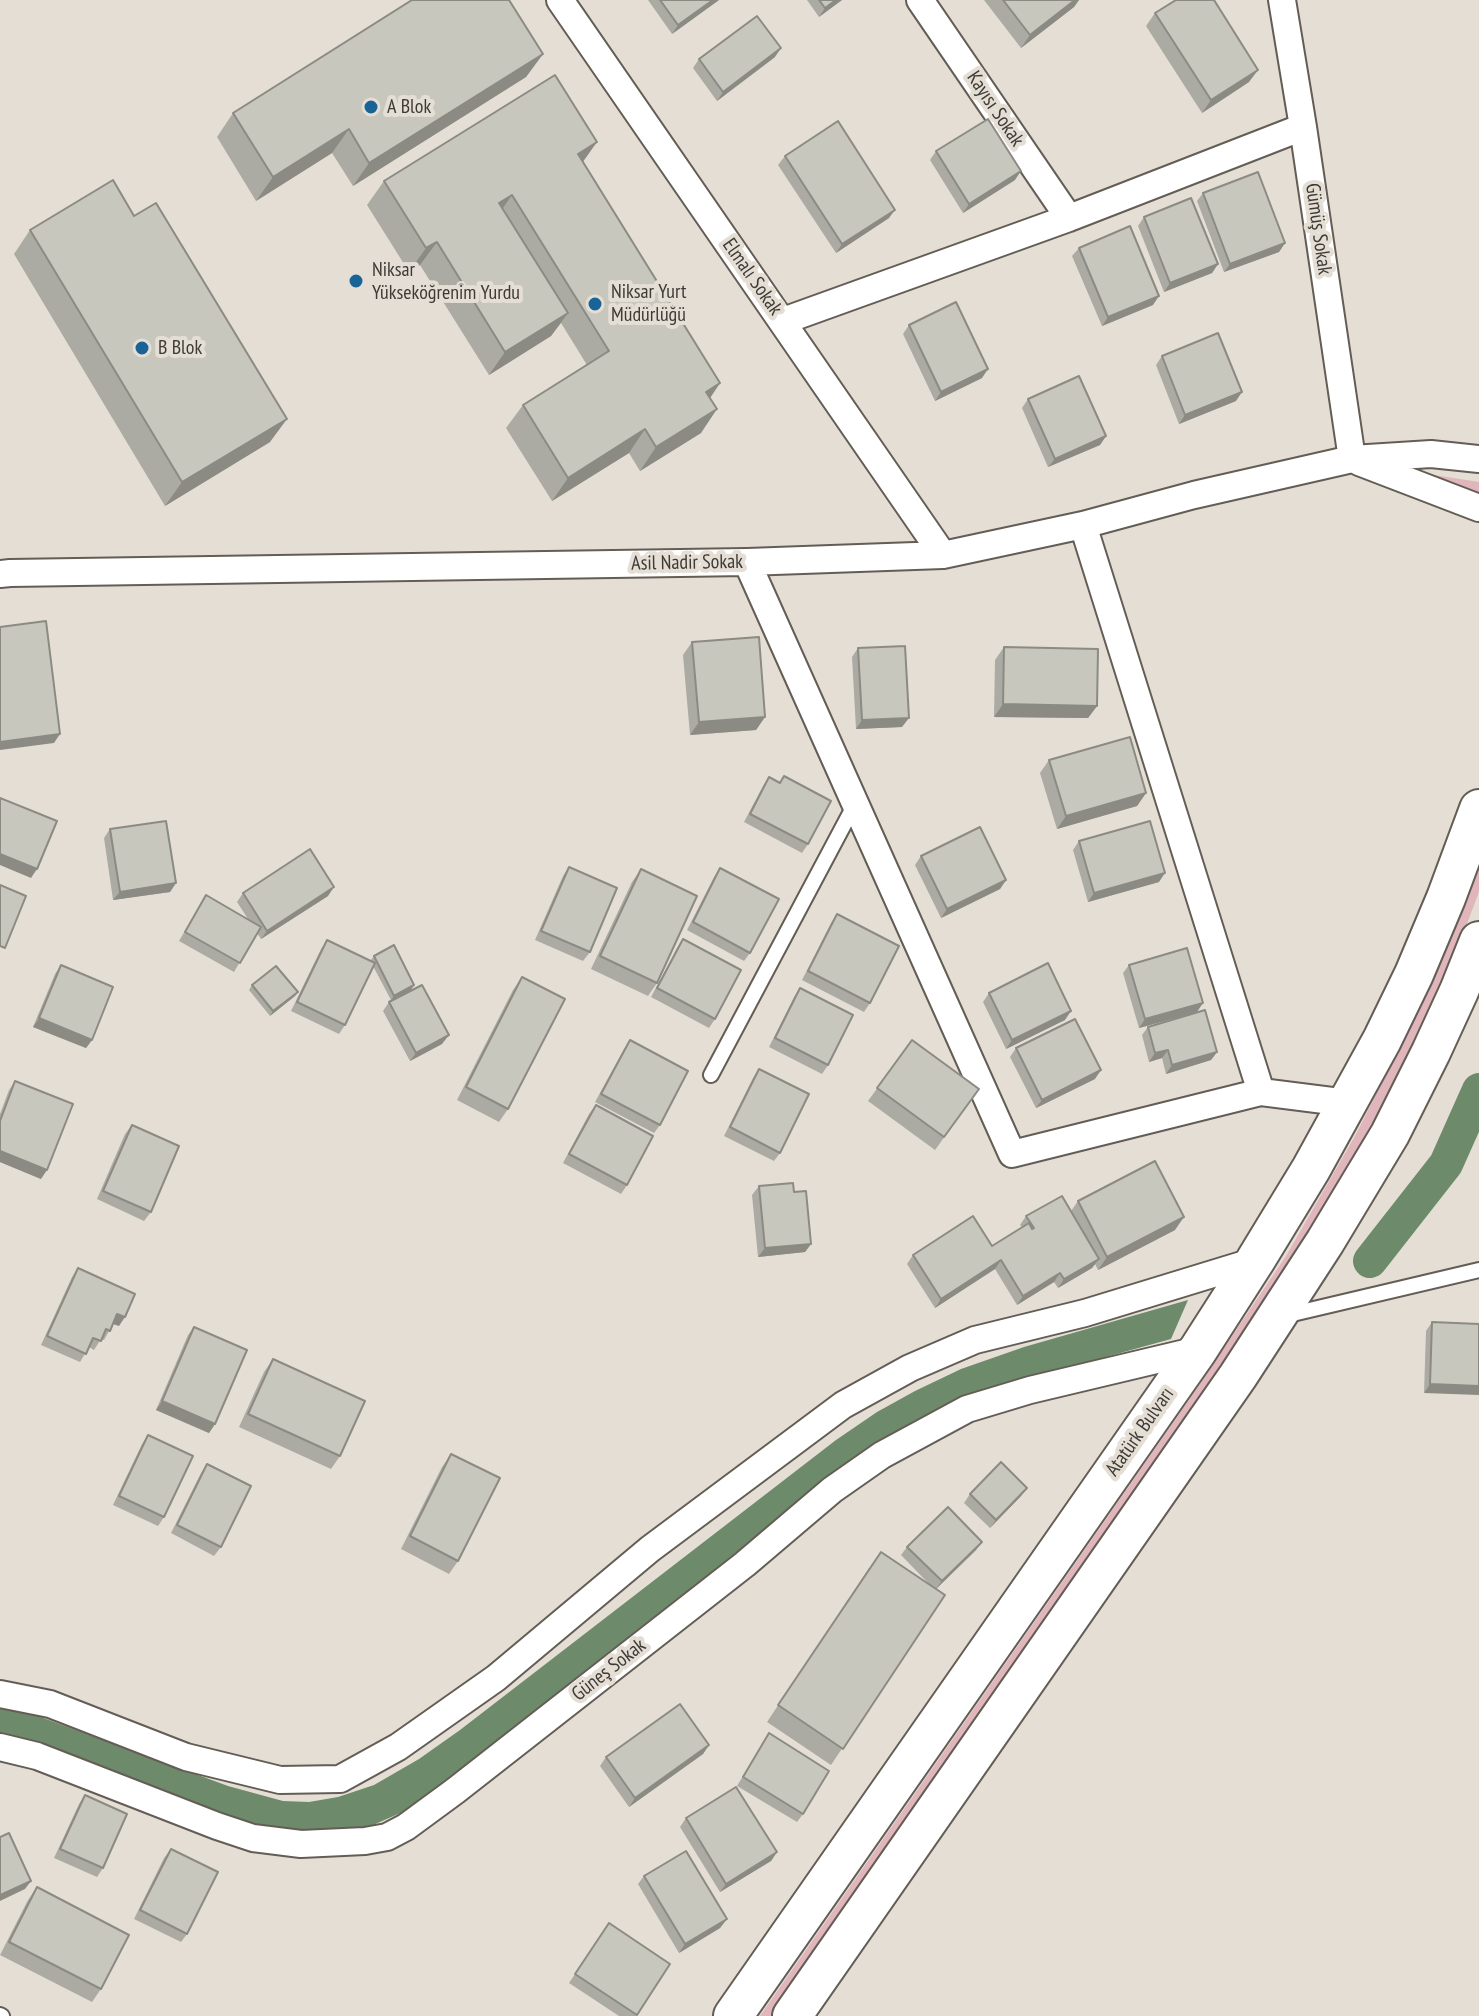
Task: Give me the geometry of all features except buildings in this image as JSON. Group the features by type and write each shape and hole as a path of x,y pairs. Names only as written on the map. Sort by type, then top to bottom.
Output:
{"main road":[{"name":"Atatürk Bulvarı","path":"733,2016 1198,1350 1255,1261 1311,1169 1382,1040 1446,898 1479,809"},
{"path":"792,2016 1238,1376 1325,1242 1390,1134 1431,1052 1479,941"}],"street":[{"name":"Elmalı Sokak","path":"560,0 943,555"},
{"name":"Kayısı Sokak","path":"920,0 1069,218"},
{"name":"Gümüş Sokak","path":"1282,0 1352,459"},
{"path":"783,321 1069,218 1303,127"},
{"name":"Asil Nadir Sokak","path":"3,573 747,562 943,555 1083,525 1194,495 1352,459 1431,454 1479,459"},
{"path":"1352,459 1479,508"},
{"path":"1083,525 1261,1092"},
{"path":"747,562 1012,1154 1261,1092 1348,1103"},
{"path":"0,1694 50,1704 186,1757 280,1780 340,1779 398,1747 496,1678 650,1549 843,1405 910,1368 975,1340 1085,1313 1255,1261"},
{"name":"Güneş Sokak","path":"0,1747 37,1756 253,1838 301,1844 387,1837 446,1798 745,1564 832,1490 882,1455 967,1409 1030,1390 1198,1350"}],"lane":[{"path":"711,1075 855,804"},
{"path":"1276,1318 1479,1270"}],"shaded area":[{"path":"1434,475 1479,482 1479,494"},
{"path":"1479,863 1479,892 1423,1024 1348,1168 1283,1276 771,2016 760,2016 1286,1256 1355,1136 1421,1006"},
{"path":"1188,1300 1171,1339 1044,1374 823,1483 439,1790 405,1811 373,1825 300,1833 268,1830 224,1816 68,1754 0,1733 0,1702 228,1786 283,1801 309,1802 338,1797 374,1785 460,1730 836,1440 877,1412 961,1369 1024,1347"}],"waterway":[{"path":"1370,1261 1446,1164 1479,1090"}],"place":[{"name":"A Blok","path":"371,107"},
{"name":"Niksar Yükseköğrenim Yurdu","path":"356,281"},
{"name":"Niksar Yurt Müdürlüğü","path":"595,304"},
{"name":"B Blok","path":"142,348"}]}
